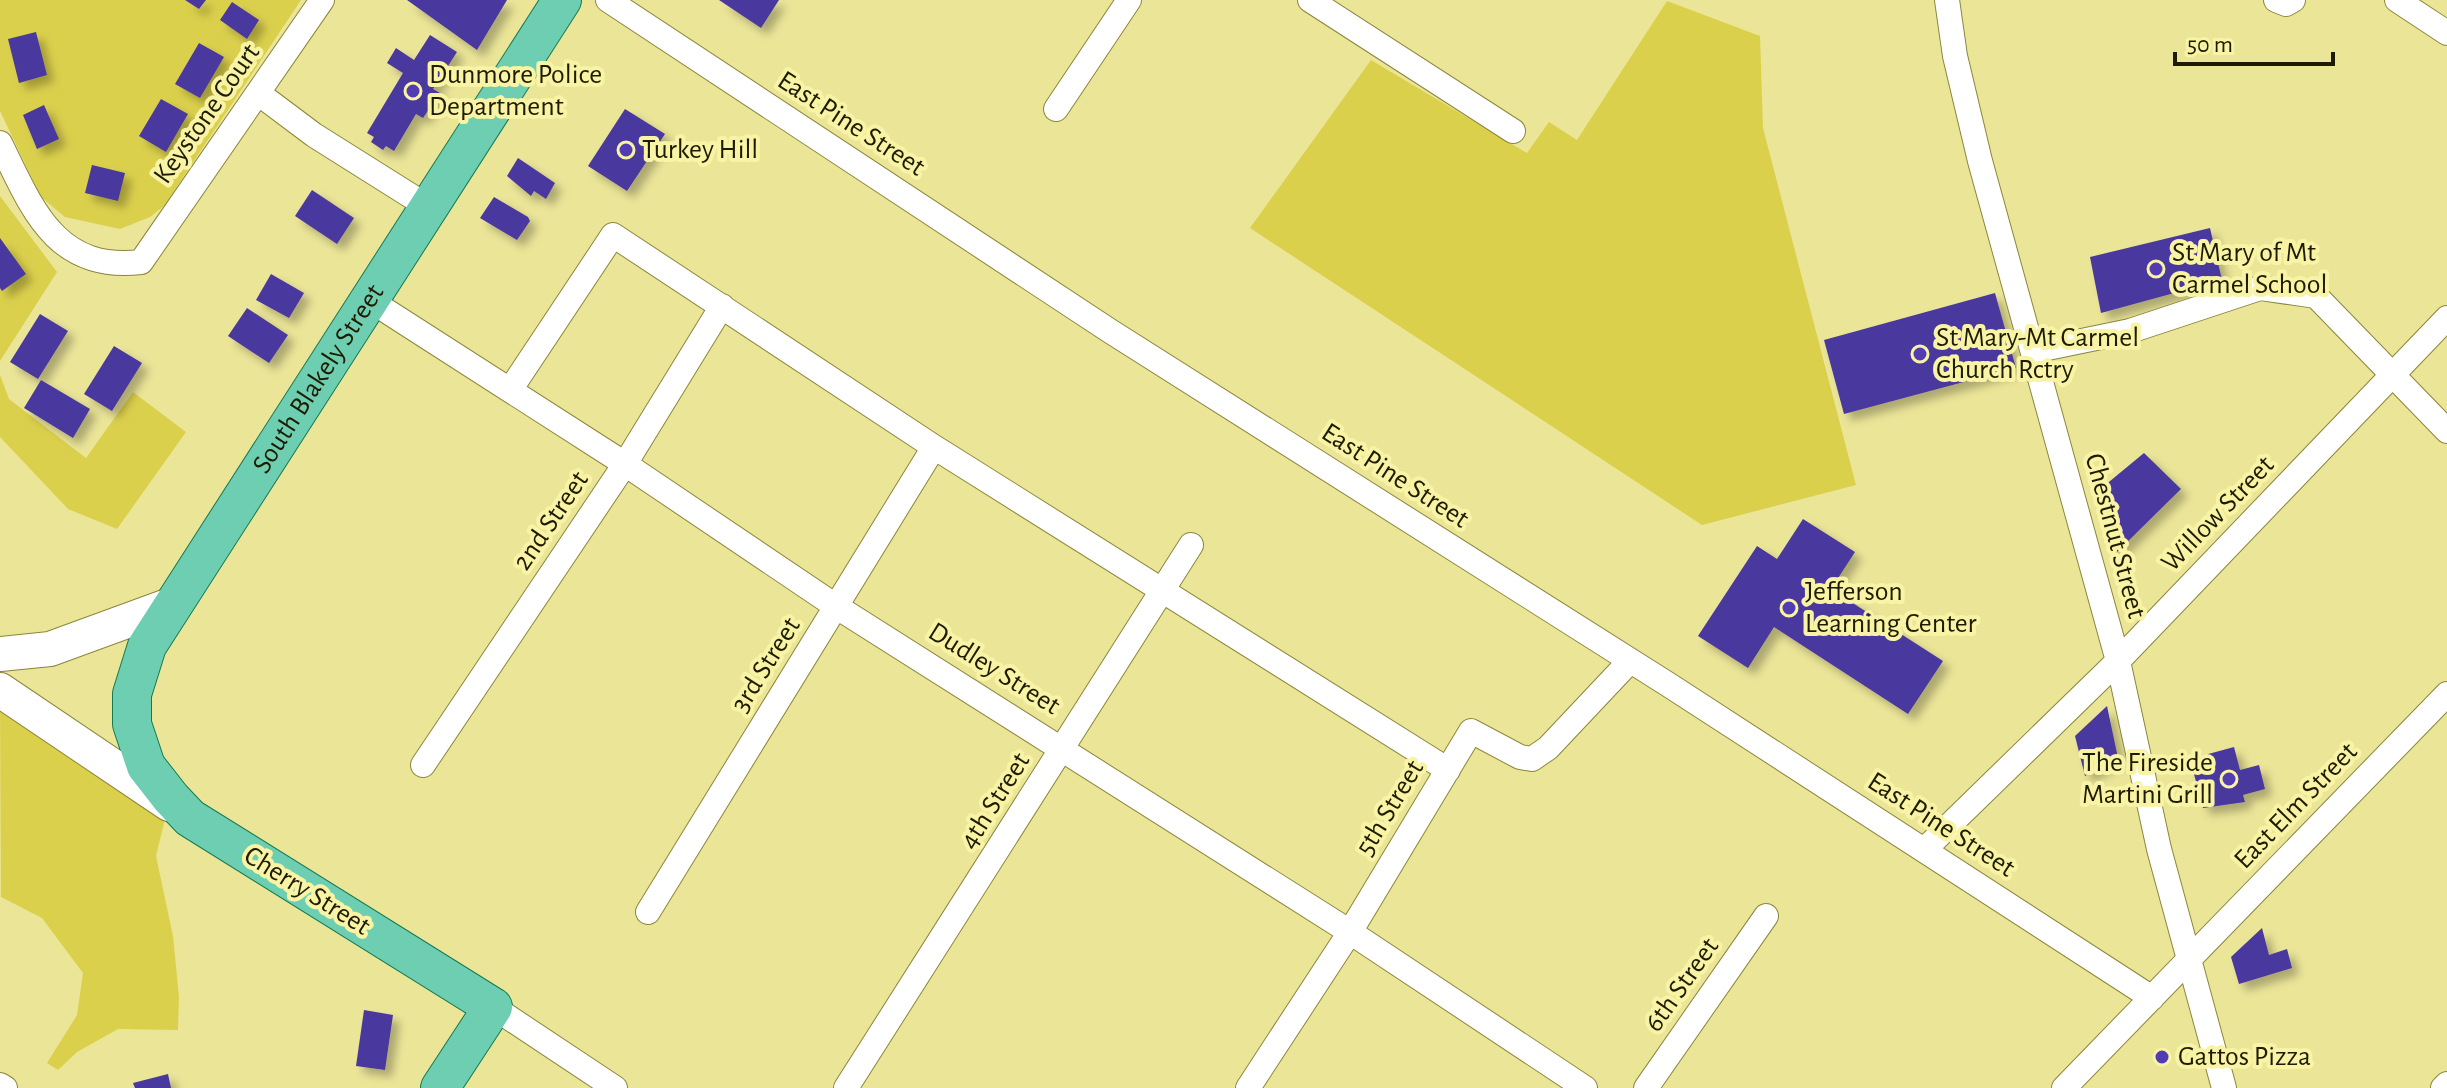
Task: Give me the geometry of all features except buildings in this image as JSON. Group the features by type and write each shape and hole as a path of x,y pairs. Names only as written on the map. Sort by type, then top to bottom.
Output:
{"main road":[{"name":"South Blakely Street","path":"190,818 146,766 135,738 130,708 147,646 562,0"},
{"path":"0,654 50,649 173,604"},
{"name":"Cherry Street","path":"0,690 190,818 493,1007"},
{"path":"440,1088 493,1007"}],"street":[{"name":"Keystone Court","path":"0,143 37,219 87,260 114,265 141,262 322,0"},
{"name":"East Pine Street","path":"608,0 1110,331 1925,849 2152,998"},
{"path":"1056,109 1129,0"},
{"path":"1310,0 1513,131"},
{"name":"Chestnut Street","path":"1947,0 1970,121 2118,661 2159,849 2224,1088"},
{"path":"2276,0 2286,4 2293,0"},
{"path":"2397,0 2447,33"},
{"path":"258,93 314,135 430,208"},
{"path":"510,390 613,235 934,447 1448,770"},
{"path":"2033,351 2130,331 2260,288 2316,296 2447,431"},
{"name":"Dudley Street","path":"371,301 625,464 837,607 1350,932 1585,1088"},
{"name":"2nd Street","path":"423,765 625,464 722,306"},
{"name":"Willow Street","path":"1925,849 2118,661 2447,318"},
{"name":"3rd Street","path":"648,912 934,447"},
{"name":"4th Street","path":"846,1088 1191,545"},
{"name":"5th Street","path":"1248,1088 1350,932 1471,731 1520,757 1532,759 1542,755 1629,662"},
{"name":"East Elm Street","path":"2064,1088 2447,694"},
{"name":"6th Street","path":"1646,1088 1766,916"},
{"name":"Cherry Street","path":"493,1007 615,1088"}],"shaded area":[{"path":"0,0 301,0 164,206 150,217 120,229 65,217 41,197 0,111"},
{"path":"1667,1 1760,36 1763,128 1856,485 1702,525 1250,228 1371,60 1527,153 1549,122 1577,140"},
{"path":"0,196 57,272 0,361"},
{"path":"0,375 9,399 86,458 133,392 186,432 117,529 68,509 0,437"},
{"path":"0,704 165,819 156,856 173,936 179,997 178,1030 118,1029 77,1052 58,1070 47,1063 77,1015 83,973 42,918 1,897"}],"place":[{"name":"Dunmore Police Department","path":"413,91"},
{"name":"Turkey Hill","path":"626,150"},
{"name":"St Mary of Mt Carmel School","path":"2156,269"},
{"name":"St Mary-Mt Carmel Church Rctry","path":"1920,354"},
{"name":"Jefferson Learning Center","path":"1789,608"},
{"name":"The Fireside Martini Grill","path":"2229,779"},
{"name":"Gattos Pizza","path":"2162,1057"}]}
